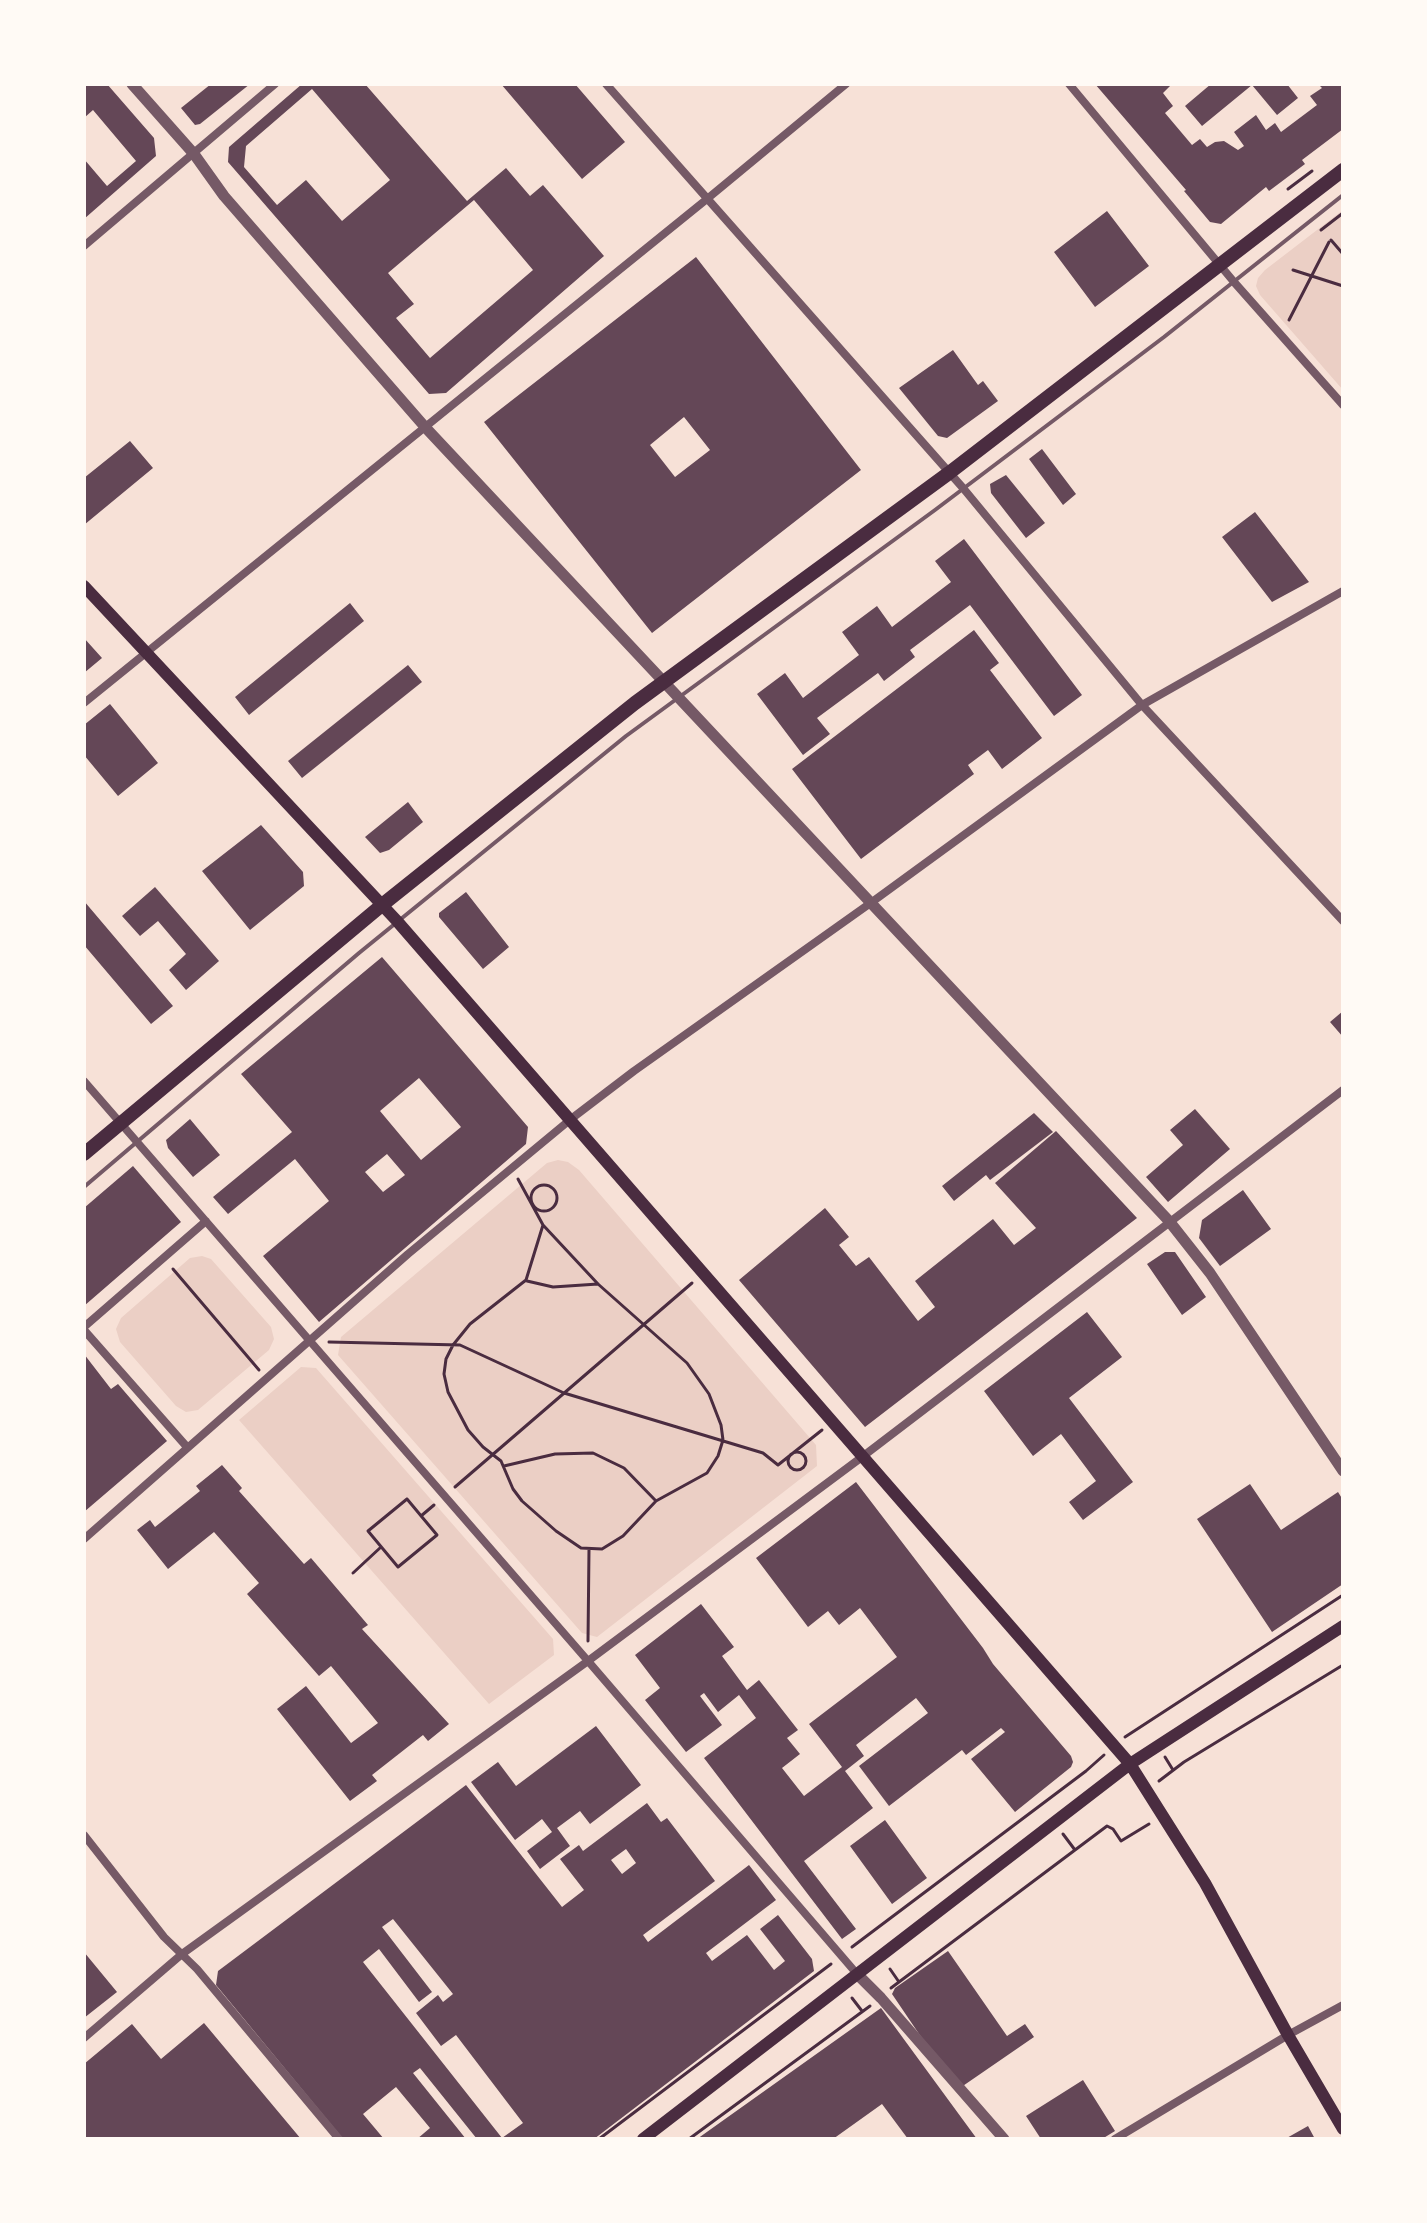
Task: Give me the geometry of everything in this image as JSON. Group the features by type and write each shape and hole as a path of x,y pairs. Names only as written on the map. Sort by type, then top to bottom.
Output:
{"main road":[{"path":"84,1154 382,905 663,683 949,473 1343,170"},
{"path":"84,586 397,921 1130,1764 1205,1883 1343,2129"},
{"path":"643,2139 1130,1764 1343,1626"}],"street":[{"path":"132,84 194,154 224,196 425,427 1169,1221 1210,1273 1343,1471"},
{"path":"84,246 275,84"},
{"path":"606,84 963,488 1142,705 1343,921"},
{"path":"84,703 846,84"},
{"path":"1069,84 1234,282 1343,405"},
{"path":"84,1539 408,1254 571,1119 1142,705 1343,591"},
{"path":"84,1081 857,1974 1004,2139"},
{"path":"84,2038 182,1954 588,1661 862,1457 1343,1090"},
{"path":"187,1447 84,1328 206,1221"},
{"path":"84,1835 164,1937 182,1954 339,2139"},
{"path":"1115,2139 1343,2005"}],"lane":[{"path":"84,1187 397,921 676,697 963,488 1343,195"}],"path":[{"path":"1288,189 1312,171"},
{"path":"1321,230 1343,213"},
{"path":"1289,320 1330,241 1343,254"},
{"path":"1293,270 1343,286"},
{"path":"512,1168 543,1225 598,1284 642,1325 674,1349 698,1378 716,1410 723,1440 718,1456 707,1473 656,1501 614,1544 602,1549 581,1548 522,1501 513,1489 504,1466 468,1430 448,1392 444,1374 446,1359 453,1345 470,1324 526,1280 543,1225"},
{"path":"540,1186 552,1188 557,1195 554,1207 547,1211 538,1210 531,1204 533,1191 540,1186"},
{"path":"163,1258 267,1379"},
{"path":"421,1516 704,1272"},
{"path":"526,1280 553,1287 598,1284"},
{"path":"309,1343 460,1345 564,1393 763,1453 778,1465 833,1422"},
{"path":"504,1466 555,1454 593,1453 624,1468 656,1501"},
{"path":"792,1453 801,1453 805,1457 804,1468 798,1471 790,1467 788,1461 792,1453"},
{"path":"407,1499 421,1516 437,1535 398,1567 368,1531 407,1499"},
{"path":"353,1573 381,1547"},
{"path":"588,1661 589,1549"},
{"path":"599,2139 1075,1779 1114,1745 1343,1595"},
{"path":"1159,1790 1158,1781 1184,1762 1343,1665"},
{"path":"689,2139 1107,1826 1121,1841 1163,1815"}],"shaded area":[{"path":"1343,210 1343,390 1260,295 1256,286 1265,270"},
{"path":"558,1160 568,1162 579,1170 816,1445 817,1466 597,1637 582,1633 338,1355 341,1337 547,1163"},
{"path":"202,1256 211,1259 271,1327 274,1339 269,1350 198,1410 186,1412 176,1406 120,1342 116,1329 121,1318 190,1258"},
{"path":"301,1367 316,1368 553,1639 554,1655 489,1704 239,1420"}],"building":[{"path":"84,84 107,84 154,138 156,156 84,219 84,159 107,186 136,161 93,110 84,118"},
{"path":"211,84 250,84 195,125 181,108"},
{"path":"302,84 365,84 467,201 506,168 530,196 543,185 604,256 446,393 429,394 228,162 229,147","holes":["312,89 390,180 342,221 306,180 277,205 244,167 246,146","474,200 533,270 430,358 396,318 414,304 388,273"]},
{"path":"501,84 575,84 625,142 582,179"},
{"path":"1095,84 1172,84 1163,93 1173,106 1165,113 1192,145 1200,139 1207,147 1224,141 1238,150 1244,146 1234,132 1256,115 1266,130 1275,123 1281,132 1317,105 1310,96 1322,88 1318,84 1343,84 1343,129 1302,160 1305,164 1269,191 1266,187 1221,224 1210,222"},
{"path":"1211,84 1287,84 1298,98 1277,115 1252,85 1202,126 1185,106"},
{"path":"1107,211 1149,266 1095,307 1054,252"},
{"path":"696,257 861,470 652,633 484,422","holes":["684,417 710,450 675,477 650,445"]},
{"path":"953,350 978,385 983,381 998,401 947,438 938,436 899,388"},
{"path":"130,441 153,468 84,525 84,478"},
{"path":"1042,449 1076,494 1063,505 1029,459"},
{"path":"1006,475 1045,523 1026,538 991,493 990,484"},
{"path":"1255,512 1309,582 1272,602 1222,537"},
{"path":"964,539 1082,695 1054,716 970,605 910,650 915,657 884,681 878,673 817,718 830,734 803,755 757,694 785,673 803,698 859,655 842,632 877,606 892,627 951,582 935,561"},
{"path":"350,603 364,621 249,715 235,697"},
{"path":"974,630 999,663 990,670 1042,738 1002,769 988,750 968,765 974,774 861,859 792,769"},
{"path":"84,638 102,658 84,673"},
{"path":"408,665 422,682 302,778 288,761"},
{"path":"110,704 158,763 118,796 84,755 84,725"},
{"path":"408,802 423,822 389,850 380,853 365,837"},
{"path":"261,825 303,872 304,886 250,930 202,871"},
{"path":"155,887 219,961 186,990 169,970 186,954 158,921 140,936 122,916"},
{"path":"466,892 509,947 483,969 439,917 439,913"},
{"path":"84,901 173,1006 151,1024 84,945"},
{"path":"382,957 528,1127 526,1144 319,1322 263,1256 329,1201 295,1159 228,1214 213,1197 292,1132 241,1074","holes":["419,1078 461,1127 421,1160 380,1111","387,1154 405,1175 383,1192 365,1172"]},
{"path":"1343,1011 1343,1037 1330,1022"},
{"path":"1195,1109 1230,1149 1168,1202 1146,1177 1183,1145 1170,1130"},
{"path":"1034,1113 1053,1132 990,1180 986,1175 954,1201 942,1186"},
{"path":"190,1119 220,1155 193,1177 168,1148 166,1140"},
{"path":"1056,1131 1137,1218 865,1427 739,1280 825,1208 849,1237 839,1245 856,1266 869,1257 918,1321 935,1307 915,1281 993,1219 1014,1245 1036,1228 995,1183"},
{"path":"133,1166 181,1222 84,1306 84,1208"},
{"path":"1243,1190 1271,1229 1220,1266 1199,1238 1202,1220"},
{"path":"1165,1252 1175,1252 1206,1297 1182,1315 1147,1264"},
{"path":"1087,1312 1122,1357 1069,1398 1133,1482 1083,1520 1069,1502 1096,1481 1061,1434 1033,1456 984,1391"},
{"path":"84,1354 111,1389 118,1384 167,1441 84,1512"},
{"path":"222,1465 242,1488 239,1491 304,1564 311,1558 368,1625 362,1629 449,1724 428,1741 423,1735 372,1775 377,1781 350,1801 277,1709 306,1686 351,1743 378,1723 331,1666 319,1676 247,1594 259,1583 214,1532 168,1569 137,1530 150,1520 155,1527 200,1491 196,1486"},
{"path":"856,1482 993,1664 1073,1762 1071,1767 1015,1812 971,1759 1005,1732 1001,1728 966,1755 962,1750 889,1806 859,1766 928,1713 916,1698 856,1745 864,1756 845,1771 873,1808 804,1861 856,1929 842,1939 704,1758 756,1718 739,1695 718,1712 704,1693 700,1696 722,1725 686,1752 645,1700 660,1688 635,1655 701,1604 734,1647 722,1656 747,1690 759,1680 798,1730 787,1738 800,1754 782,1768 804,1796 842,1767 809,1724 897,1657 860,1608 839,1625 828,1611 808,1627 756,1558"},
{"path":"1250,1484 1281,1530 1338,1492 1343,1500 1343,1584 1272,1632 1197,1519"},
{"path":"596,1726 641,1785 590,1824 580,1811 557,1828 570,1846 540,1869 527,1851 552,1832 542,1819 515,1840 471,1782 498,1762 516,1786"},
{"path":"466,1785 562,1907 584,1890 560,1859 579,1845 583,1851 647,1803 661,1822 667,1818 715,1881 643,1935 648,1942 749,1865 776,1900 706,1953 712,1961 747,1935 774,1970 785,1961 760,1929 778,1915 812,1959 814,1971 594,2139 477,2139 420,2068 413,2073 466,2139 417,2139 430,2128 396,2087 363,2114 384,2139 343,2139 216,1985 218,1971","holes":["626,1849 636,1863 622,1874 611,1860","393,1919 453,1994 443,2002 438,1995 416,2013 441,2046 456,2035 523,2123 502,2138 363,1962 379,1949 419,2002 432,1992 382,1927"]},
{"path":"885,1820 927,1878 892,1904 850,1846"},
{"path":"948,1951 1007,2036 1025,2024 1034,2037 957,2090 892,1994 895,1988"},
{"path":"84,1952 117,1992 84,2018"},
{"path":"881,2008 977,2139 908,2139 882,2104 833,2139 697,2139"},
{"path":"204,2023 301,2139 84,2139 84,2064 132,2024 161,2059"},
{"path":"1083,2080 1115,2131 1102,2139 1041,2139 1026,2116"},
{"path":"1308,2126 1315,2139 1285,2139"}]}
